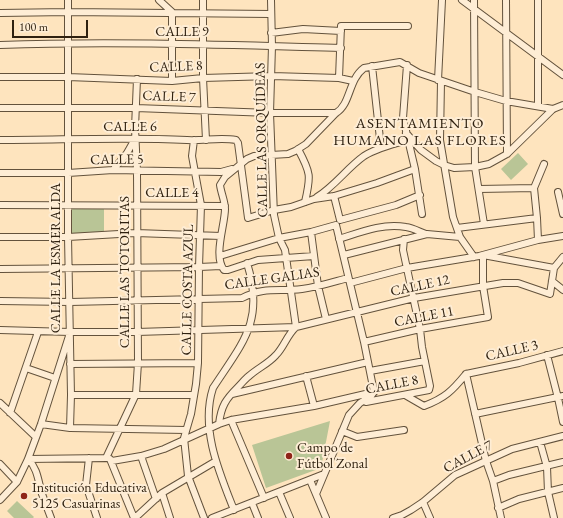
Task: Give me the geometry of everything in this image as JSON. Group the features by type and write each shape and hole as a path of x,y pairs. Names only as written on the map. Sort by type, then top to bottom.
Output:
{"street":[{"name":"CALLE LA ESMERALDA","path":"0,500 17,482 28,459 41,424 70,332 68,269 68,0"},
{"path":"159,0 172,12 172,81"},
{"path":"203,0 203,78 206,140"},
{"name":"CALLE LAS ORQUÍDEAS","path":"271,0 272,76 270,114 274,215 279,238 285,250 296,327"},
{"path":"442,0 439,80 440,140 453,216 460,237 474,256"},
{"path":"462,0 563,75"},
{"path":"474,0 475,167 484,224"},
{"path":"506,0 506,154"},
{"path":"538,0 538,106"},
{"path":"0,13 203,12 271,14"},
{"path":"271,33 302,29 408,26"},
{"path":"339,78 341,28"},
{"name":"CALLE 9","path":"0,45 68,42 341,48"},
{"path":"314,256 258,260 224,270 221,266 220,256 225,206 220,185 225,177 247,159 254,156 288,154 306,144 336,113 341,110 353,81 359,72 364,68 400,62 419,73 475,92 506,101 553,109"},
{"path":"407,65 403,118 415,169 422,214"},
{"path":"372,66 381,148"},
{"name":"CALLE 8","path":"0,77 68,77 172,81 203,78 272,76 339,78 353,81"},
{"name":"CALLE LAS TOTORITAS","path":"109,460 119,428 136,394 138,363 136,233 137,171 135,138 137,80"},
{"path":"406,133 421,150 444,165 454,168 475,167 489,164 506,154 553,109 563,105"},
{"name":"CALLE 7","path":"0,108 136,108 270,114 336,113"},
{"path":"113,170 135,138"},
{"name":"CALLE 6","path":"0,140 135,138 236,140 238,143 241,164"},
{"name":"CALLE COSTA AZUL","path":"194,140 192,156 201,205 198,363 194,395 184,438 188,476 204,518"},
{"path":"314,199 329,189 363,157 381,148 408,140"},
{"path":"298,149 310,177 305,202"},
{"path":"241,164 248,218 274,210 291,207 314,199 334,196 377,183 415,169"},
{"path":"538,240 534,188 544,164"},
{"name":"CALLE 5","path":"0,173 68,173 113,170 221,172 234,169"},
{"path":"479,189 534,188"},
{"path":"558,192 563,214"},
{"path":"220,256 279,238 311,232 338,222 396,205 420,195"},
{"path":"334,196 339,239 364,342 374,392"},
{"name":"CALLE 4","path":"0,205 225,206"},
{"path":"457,228 537,218"},
{"path":"339,239 374,228 389,226 406,227 427,234 460,237"},
{"path":"311,232 318,286 326,320"},
{"path":"0,237 68,237 136,233 221,236"},
{"path":"344,255 427,234"},
{"path":"483,255 562,235"},
{"path":"370,371 425,361 414,298 403,250 404,239"},
{"path":"483,255 554,268"},
{"path":"483,255 483,286"},
{"name":"CALLE GALIAS","path":"0,301 70,302 242,298 254,292 264,290 301,289 483,255"},
{"path":"563,257 554,268 552,281 563,290"},
{"path":"234,510 216,461 208,429 213,388 243,343 254,310 254,292 247,263"},
{"path":"0,269 137,267 199,268 221,266"},
{"name":"CALLE 12","path":"0,330 38,332 137,332 296,327 414,298 503,283 518,283 550,294 552,281"},
{"name":"CALLE 11","path":"364,342 420,329 488,317 483,286"},
{"path":"219,424 220,413 230,394 249,376 267,364 278,354 290,332 296,327"},
{"path":"10,413 38,332"},
{"path":"70,332 70,428"},
{"name":"CALLE 3","path":"466,374 519,363 563,351"},
{"path":"547,355 561,397 563,422"},
{"name":"CALLE 8","path":"360,403 429,390 430,381 425,361"},
{"path":"230,394 368,362"},
{"path":"70,364 198,363"},
{"path":"26,368 55,378"},
{"path":"405,395 424,406 447,395 466,374"},
{"path":"466,374 501,518"},
{"path":"306,376 314,406"},
{"path":"316,494 349,415 360,403 371,396 374,392"},
{"path":"28,459 89,458 109,460 141,456 164,449 231,420 314,406 374,392"},
{"path":"71,395 194,395"},
{"path":"476,414 561,397"},
{"path":"0,403 36,437"},
{"path":"231,420 264,498"},
{"path":"41,424 70,428 186,430"},
{"path":"342,431 357,437 404,430"},
{"name":"CALLE 7","path":"393,518 403,517 455,475 512,449 563,436"},
{"path":"540,442 547,467 548,492 554,518"},
{"path":"141,456 156,498"},
{"path":"89,458 86,484 96,518"},
{"path":"28,459 34,465 41,492 51,518"},
{"path":"109,460 134,518 162,493 188,476 216,461"},
{"path":"493,481 509,475 563,462"},
{"path":"0,464 17,482"},
{"path":"212,518 221,516 324,474"},
{"path":"310,480 326,518"},
{"path":"498,508 519,499 563,488"},
{"path":"279,492 290,518"},
{"path":"162,493 170,518"},
{"path":"423,502 430,518"},
{"path":"252,503 258,518"}],"green space":[{"path":"518,153 528,164 511,180 501,169"},
{"path":"72,208 104,208 104,234 71,235"},
{"name":"Campo de Fútbol Zonal","path":"330,421 321,468 266,488 252,445"},
{"path":"17,501 34,517 33,518 14,518 7,511"}],"place":[{"name":"Campo de Fútbol Zonal","path":"289,456"},
{"name":"Institución Educativa 5125 Casuarinas","path":"24,496"}],"district":[{"name":"ASENTAMIENTO HUMANO LAS FLORES","path":"420,132"}]}
